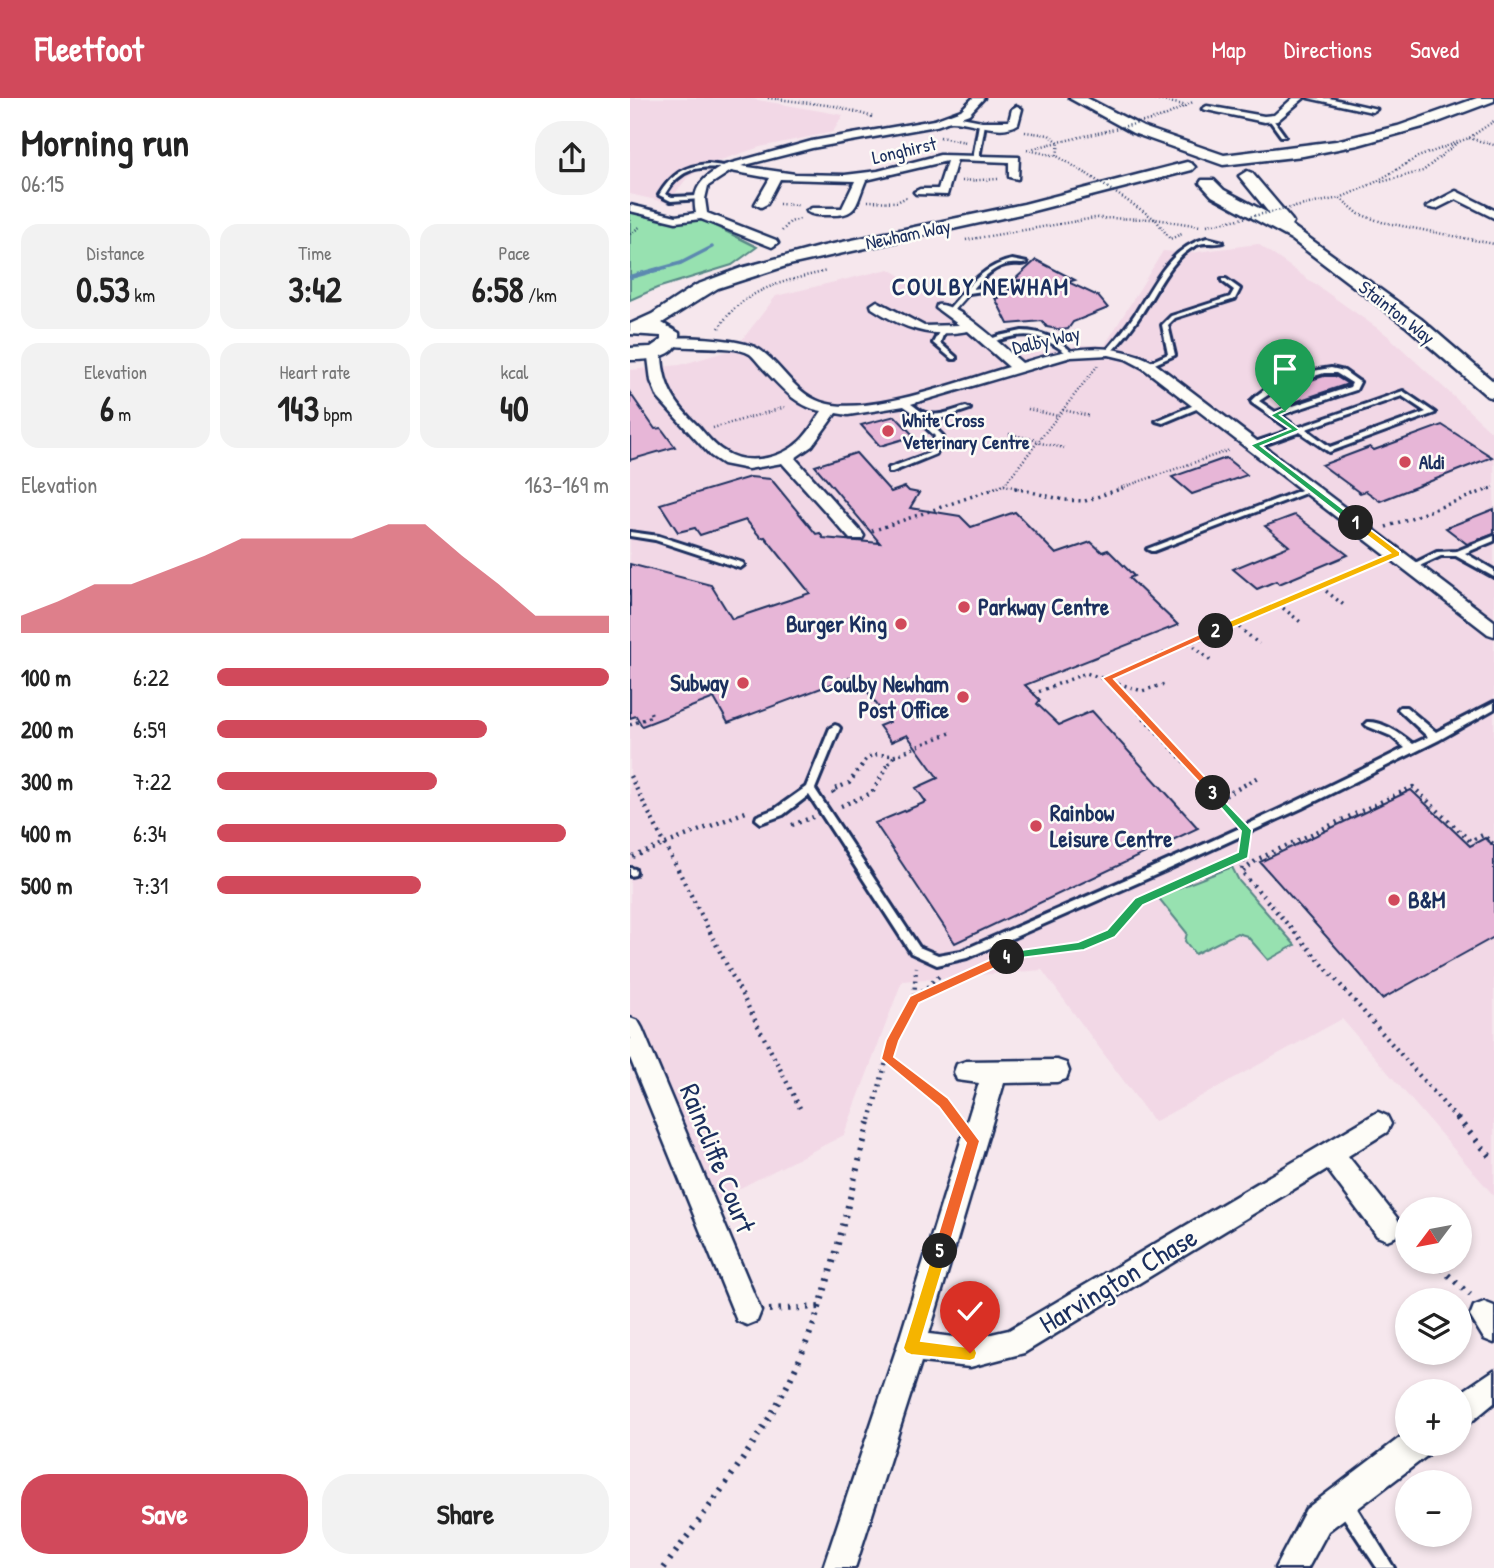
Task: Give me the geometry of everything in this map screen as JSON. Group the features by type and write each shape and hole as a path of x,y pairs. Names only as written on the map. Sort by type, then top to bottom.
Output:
{"street":[{"path":"702,215 699,198 702,186 710,177 729,167 771,154 951,118 965,112 979,98"},
{"path":"1076,98 1138,130 1239,164 1248,175"},
{"path":"1207,109 1270,119 1278,118 1299,98"},
{"path":"1313,98 1372,108"},
{"path":"1203,183 1228,184 1311,150 1415,124 1489,98"},
{"path":"1013,124 1017,109"},
{"name":"Longhirst","path":"951,118 982,124 1013,124"},
{"path":"1138,130 1188,166"},
{"name":"Newham Way","path":"635,328 659,321 689,294 753,271 1056,201 1201,161 1311,150"},
{"name":"Longhirst","path":"920,192 943,193 953,158"},
{"name":"Longhirst","path":"729,167 776,176 862,177 884,174 929,160 1015,159 1014,177"},
{"name":"Stainton Way","path":"1188,166 1187,174 1217,193 1297,235 1414,323 1494,392"},
{"name":"Stainton Way","path":"1248,175 1297,235"},
{"path":"761,204 776,176"},
{"name":"Longhirst","path":"850,201 862,177"},
{"name":"Newham Way","path":"630,354 650,353 670,338 679,318 703,299 780,275 1069,208 1163,191"},
{"path":"1432,207 1456,194 1494,215"},
{"path":"812,211 846,212 850,201"},
{"path":"630,208 676,219 702,215 772,243 814,255"},
{"path":"753,271 772,243"},
{"path":"877,305 897,319 928,332 941,333 971,327"},
{"path":"945,310 971,327 1018,368"},
{"name":"Newham Way","path":"635,328 659,328 670,338"},
{"name":"Dalby Way","path":"670,338 712,342 754,351 764,358 796,394 831,410 867,409 904,402 1070,353 1131,356 1148,365 1255,445 1494,630"},
{"path":"655,357 662,397 722,457 733,461 760,463 785,457 804,447 831,410"},
{"path":"785,457 856,537"},
{"name":"Raincliffe Court","path":"630,1028 747,1311"},
{"path":"839,1568 911,1348 995,1071"},
{"path":"966,1072 1057,1071"},
{"name":"Harvington Chase","path":"911,1348 970,1353 1014,1343 1378,1124"},
{"path":"1330,1153 1387,1227"},
{"path":"1472,1402 1494,1385"},
{"path":"1291,1568 1317,1520 1401,1456"}],"lane":[{"path":"1270,119 1283,135"},
{"path":"976,158 982,124"},
{"path":"699,198 671,199 662,195 667,183 693,167 709,164 729,167"},
{"path":"1105,355 1141,312 1158,279 1186,247 1205,241 1220,242"},
{"path":"945,310 969,291 994,265 1007,260 1024,263"},
{"path":"1148,365 1172,355 1165,326 1173,317 1233,298 1237,289 1224,281"},
{"path":"969,291 1021,284"},
{"path":"941,333 936,343 954,358"},
{"path":"988,341 1012,333 1040,333 1051,337 1070,353"},
{"path":"1255,445 1298,430 1403,393 1431,413 1329,450 1298,430 1274,415 1255,401 1269,389 1328,370 1340,372 1356,382 1353,388 1274,415"},
{"path":"891,470 932,454 939,436 904,402"},
{"path":"1160,421 1202,405"},
{"path":"920,417 936,418 967,409"},
{"path":"1151,549 1312,489"},
{"path":"630,534 656,538 740,565"},
{"path":"1413,566 1440,554 1458,553 1494,538"},
{"path":"1458,553 1494,574"},
{"path":"810,789 915,950 937,960 964,955 1247,830 1436,738 1494,705"},
{"path":"1403,709 1436,738"},
{"path":"1370,724 1394,734 1413,749"},
{"path":"761,819 779,812 810,789 835,728"},
{"path":"1342,1500 1386,1568"}],"path":[{"path":"768,98 800,104 843,106 871,117 901,121 930,134 978,145"},
{"path":"1148,98 1185,105"},
{"path":"966,240 1095,218 1155,219 1200,226 1170,239 1155,219 1087,174 1057,156 1026,150 1163,117 1200,98"},
{"path":"1220,223 1340,198 1374,183 1418,157 1469,138 1494,121"},
{"path":"1013,124 1015,131 1049,135 1059,142"},
{"path":"1469,138 1494,145"},
{"path":"1374,183 1423,171 1459,141"},
{"path":"1057,156 1059,142"},
{"path":"850,201 897,202 920,192"},
{"path":"1340,198 1359,214 1382,222 1494,244"},
{"path":"761,204 800,205 812,211 802,219 790,222 772,243"},
{"path":"712,342 722,321 737,304 756,292 835,269"},
{"path":"1004,485 1105,355"},
{"path":"696,433 807,401"},
{"path":"1028,409 1058,416"},
{"path":"1063,410 1090,416"},
{"path":"1009,434 1064,448"},
{"path":"856,537 1004,485 1064,500 1085,501 1212,456"},
{"path":"1370,533 1494,487"},
{"path":"1107,678 1397,554"},
{"path":"1321,587 1345,606"},
{"path":"1278,604 1303,624"},
{"path":"1234,623 1259,644"},
{"path":"1189,642 1213,663"},
{"path":"1033,694 1086,674 1107,678 1142,691 1168,683"},
{"path":"1107,678 1247,830 1242,872 1494,1161"},
{"path":"630,725 652,716 650,711"},
{"path":"842,806 832,790 850,782 863,759 878,753 894,756 950,733"},
{"path":"630,859 771,800 787,827 826,813 872,793 894,756"},
{"path":"630,776 800,1108"},
{"path":"1220,799 1261,776"},
{"path":"1242,872 1258,859 1413,787 1470,841 1483,835 1494,845"},
{"path":"915,1000 1010,956 1080,947 1111,933 1139,901 1244,855"},
{"path":"664,1568 731,1476 782,1396 819,1307 892,1040 915,1000 915,950"},
{"path":"887,1059 944,1102 974,1141"},
{"path":"1447,1274 1473,1298 1489,1322"},
{"path":"747,1311 819,1307"}],"shaded area":[{"path":"630,98 747,98 843,115 833,132 760,147 706,165 687,178 668,203 630,194"},
{"path":"1258,244 1387,335 1494,434 1494,1196 1342,1019 1154,1122 1042,970 902,981 844,1135 709,1204 630,1018 630,370 680,365 735,349 776,296 889,269 963,313 1015,353 1025,355 1080,345 1105,345 1163,251 1189,253"}],"green space":[{"path":"630,212 677,220 697,217 757,247 732,265 657,288 630,300"},
{"path":"1232,867 1239,881 1295,945 1268,960 1247,936 1237,933 1195,954 1185,941 1187,933 1157,896"}],"building":[{"path":"1036,260 1075,280 1068,282 1098,296 1108,308 1073,322 1068,329 1062,330 1047,327 1042,321 1008,324 996,295 1001,291 1025,287 1027,284 1022,280 1013,281"},
{"path":"1324,376 1335,376 1348,384 1292,403 1272,396 1281,389"},
{"path":"630,393 655,429 661,428 675,447 630,460"},
{"name":"White Cross Veterinary Centre","path":"895,416 914,436 880,446 861,425"},
{"name":"Aldi","path":"1442,425 1492,457 1380,501 1366,491 1360,493 1322,465 1370,447 1374,450"},
{"name":"Parkway Centre","path":"856,453 891,492 905,487 909,491 919,493 910,508 960,516 971,527 1015,512 1056,554 1091,542 1102,552 1108,550 1134,576 1129,578 1178,625 1025,685 1040,700 1037,704 1059,725 1092,711 1198,828 955,943 875,823 926,802 916,788 938,778 907,735 891,742 879,726 889,722 856,675 728,723 714,698 642,726 636,716 630,718 630,564 711,585 732,619 810,593 765,537 761,538 746,520 700,535 695,528 678,532 660,504 750,477 771,479 816,534 820,533 823,538 880,543 815,466"},
{"path":"1226,458 1247,475 1192,494 1172,477"},
{"path":"1494,509 1494,534 1467,544 1446,528"},
{"path":"1295,515 1348,555 1279,584 1276,581 1257,589 1233,569 1289,546 1265,526"},
{"name":"B&M","path":"1411,790 1470,846 1485,838 1494,846 1494,937 1382,999 1260,862"}],"waterway":[{"path":"652,271 681,263 712,247"},
{"path":"630,277 659,269"}],"place":[{"name":"White Cross Veterinary Centre","path":"888,431"},
{"name":"Aldi","path":"1405,462"},
{"name":"Parkway Centre","path":"964,607"},
{"name":"Burger King","path":"901,624"},
{"name":"Subway","path":"743,683"},
{"name":"Coulby Newham Post Office","path":"963,697"},
{"name":"Rainbow Leisure Centre","path":"1036,826"},
{"name":"B&M","path":"1394,900"}],"district":[{"name":"COULBY NEWHAM","path":"981,287"}],"route":[{"path":"970,1353 911,1348 974,1141 944,1102 887,1059 892,1040 915,1000 1010,956 1080,947 1111,933 1139,901 1244,855 1247,830 1107,678 1397,554 1255,445 1296,430 1274,415 1285,411"}]}
